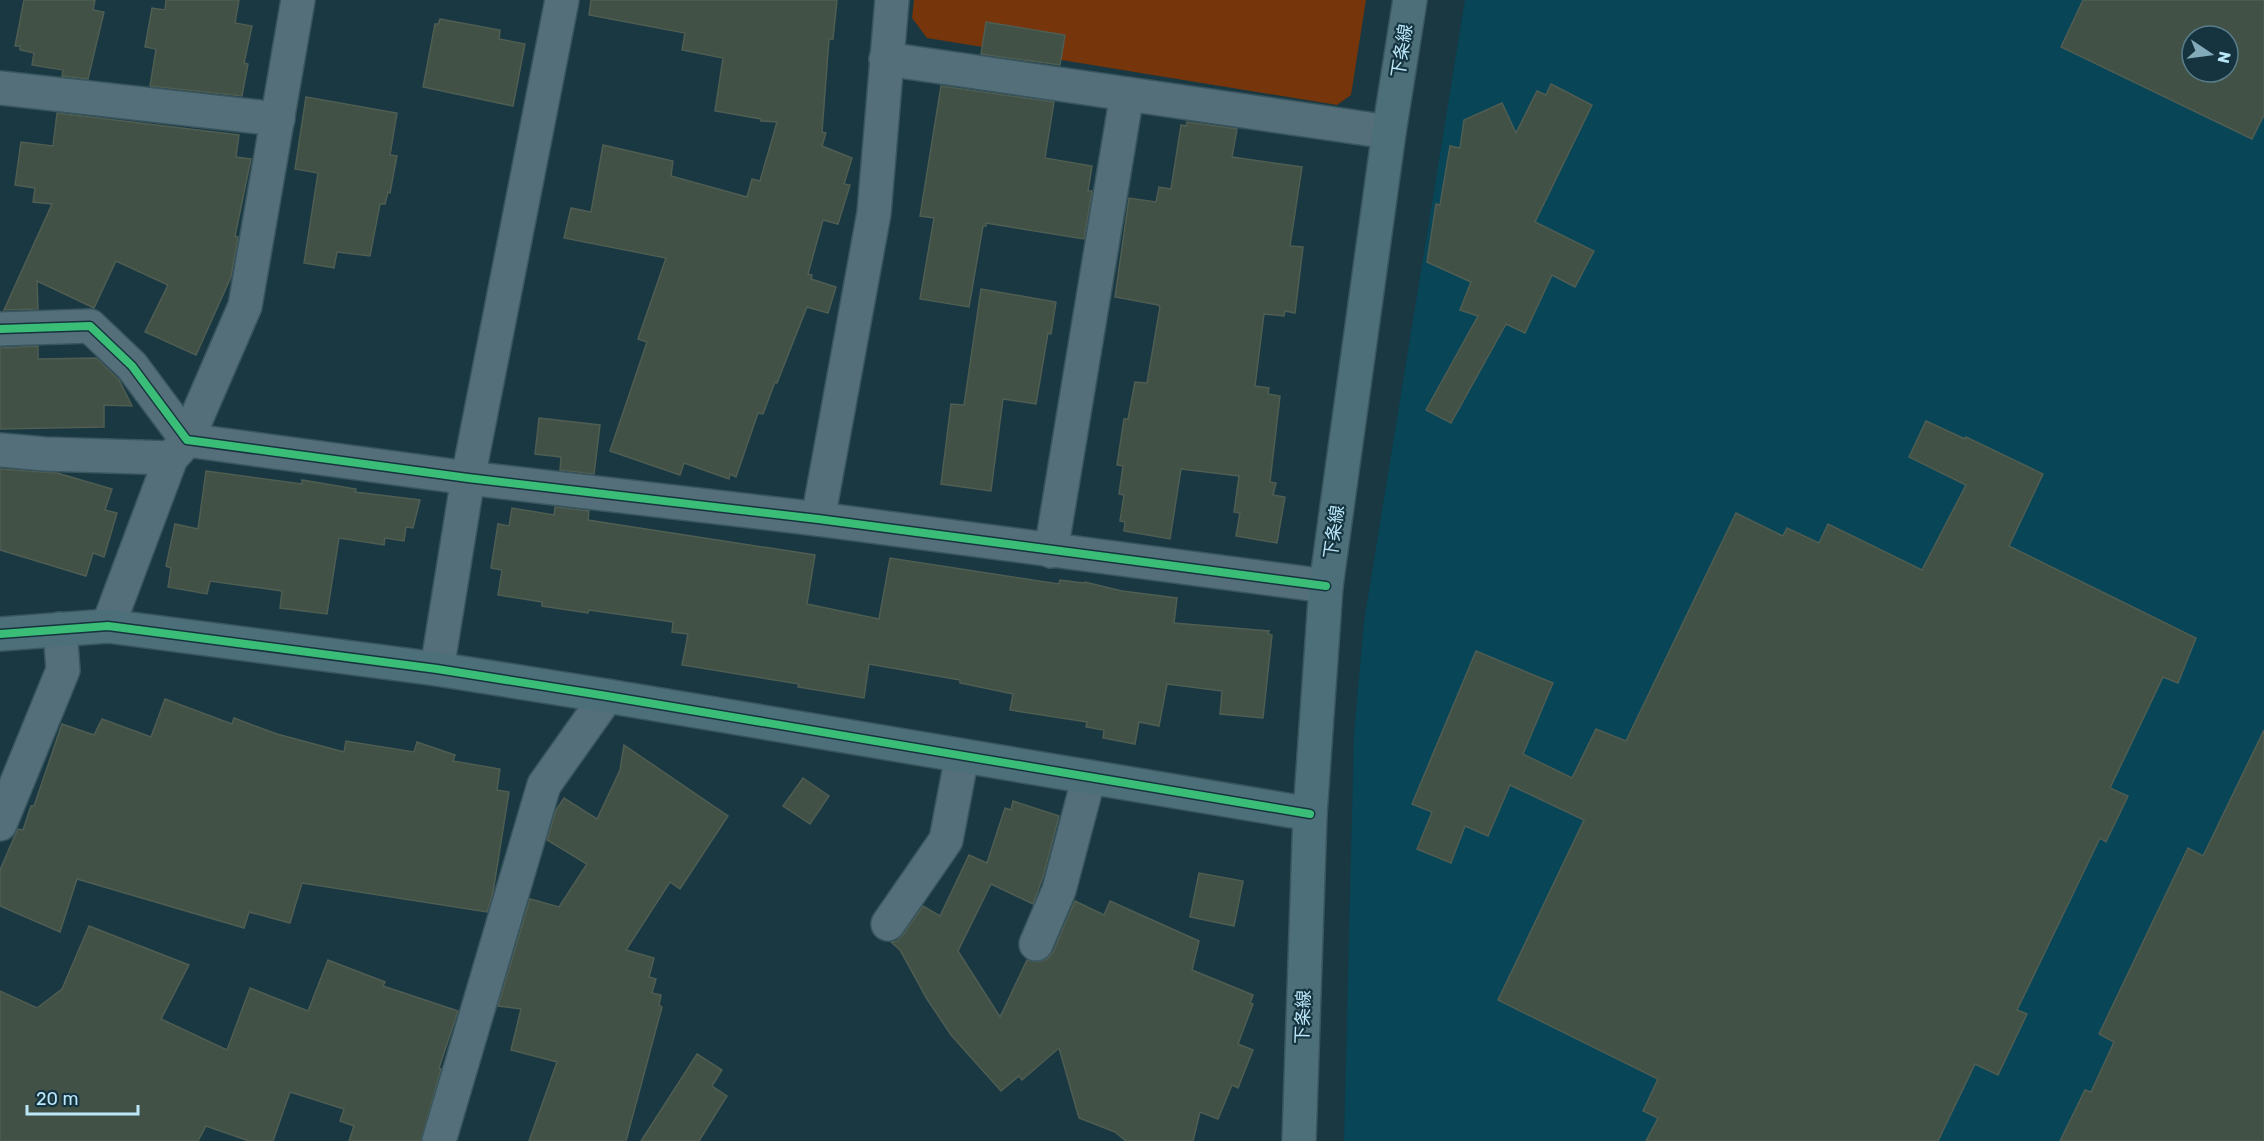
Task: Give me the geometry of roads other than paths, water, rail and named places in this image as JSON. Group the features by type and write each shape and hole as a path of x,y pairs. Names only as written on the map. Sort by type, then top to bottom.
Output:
{"street":[{"path":"108,626 179,449 245,306 298,0"},
{"path":"437,669 468,478 562,0"},
{"path":"818,519 874,213 892,0"},
{"name":"下条線","path":"1299,1141 1310,814 1326,586 1389,132 1410,0"},
{"path":"886,59 1389,132"},
{"path":"0,88 278,120"},
{"path":"1051,551 1127,94"},
{"path":"0,329 90,326 132,366 179,449"},
{"path":"0,450 45,454 179,449 468,478 818,519 1326,586"},
{"path":"0,634 108,626 437,669 1310,814"},
{"path":"0,824 63,670 60,629"},
{"path":"439,1141 544,785 607,696"},
{"path":"888,924 946,840 962,756"},
{"path":"1036,944 1059,890 1089,777"}]}
